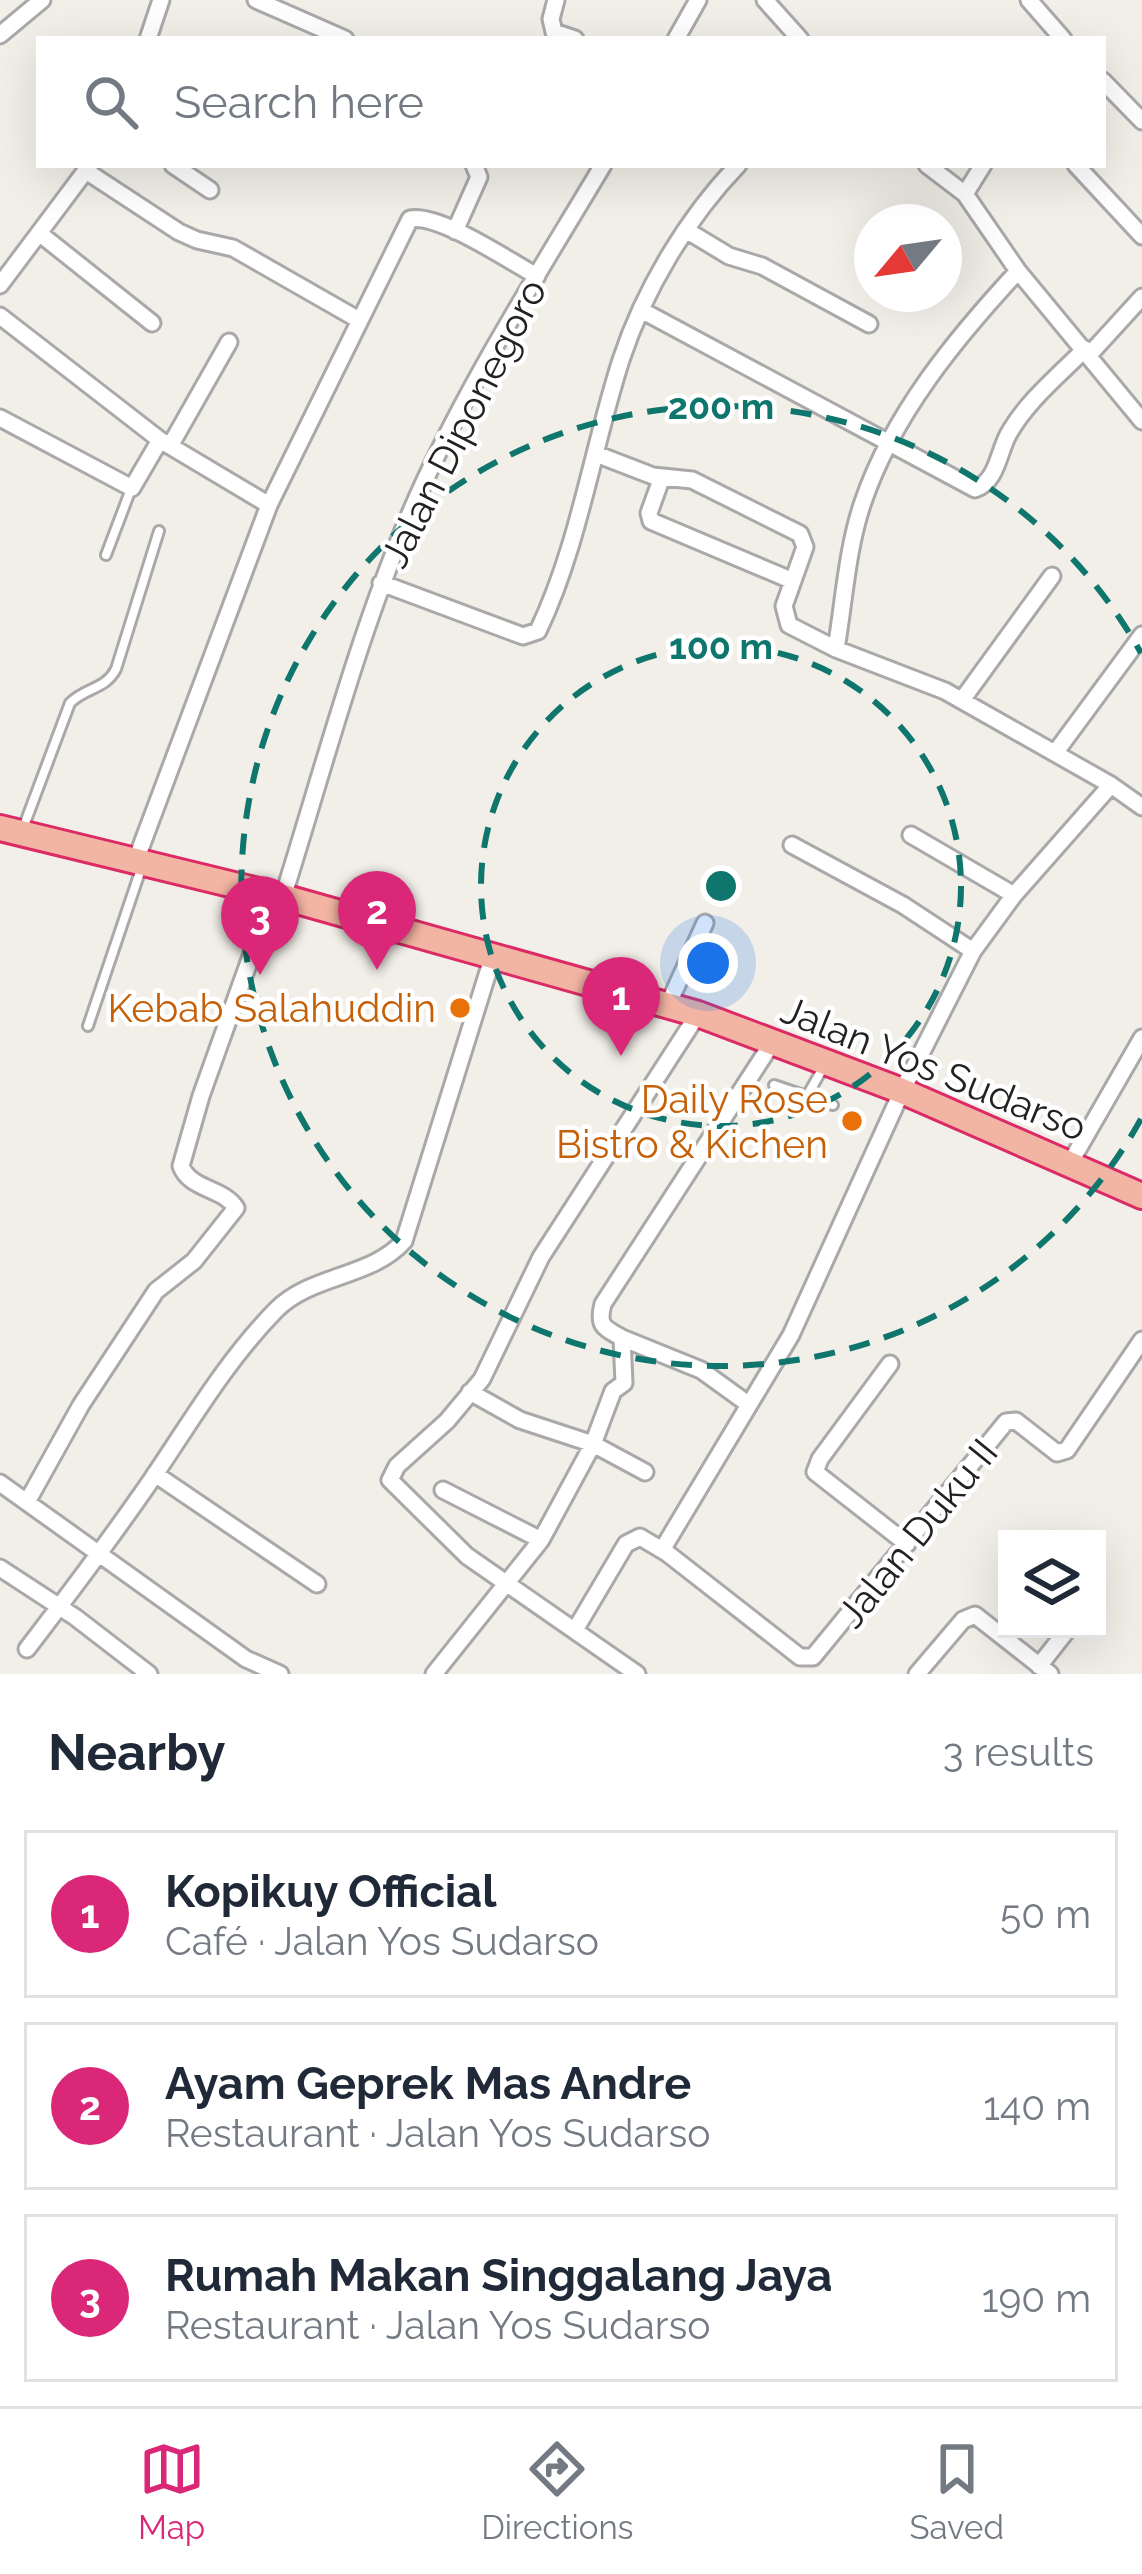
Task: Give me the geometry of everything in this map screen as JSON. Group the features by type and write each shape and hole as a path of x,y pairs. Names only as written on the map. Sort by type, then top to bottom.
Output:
{"highway":[{"name":"Jalan Yos Sudarso","path":"10,830 278,896 698,1014 827,1060 1142,1196"}],"street":[{"path":"0,35 42,0"},
{"path":"149,36 161,0"},
{"path":"256,0 338,36"},
{"path":"556,0 551,19 554,32 566,36"},
{"path":"678,36 698,0"},
{"path":"765,0 797,36"},
{"path":"1038,4 1061,36"},
{"path":"1106,84 1142,121"},
{"path":"0,285 88,168 179,232 232,248 359,320"},
{"path":"177,168 210,190"},
{"path":"455,231 479,177 475,168"},
{"name":"Jalan Diponegoro","path":"27,1502 113,1352 156,1292 194,1261 236,1208 232,1201 189,1179 182,1166 201,1096 278,896 381,583 441,450 601,168"},
{"path":"381,583 523,636 538,631 563,576 622,357 641,310 686,230 736,168"},
{"path":"931,168 965,194 1018,271 1142,421"},
{"path":"965,194 981,168"},
{"path":"1079,168 1142,236"},
{"path":"139,861 269,506 410,219 422,218 455,231 537,276"},
{"path":"686,230 869,324"},
{"path":"39,233 152,323"},
{"path":"836,650 861,506 890,443 950,345 1018,271"},
{"path":"641,310 975,489 983,486 1022,415 1142,297"},
{"path":"0,316 165,443 269,506"},
{"path":"0,418 131,488 230,342"},
{"path":"596,454 662,477 692,480 800,534 806,547 784,606 785,619 794,629 962,700 1111,785 1142,808"},
{"path":"662,477 649,512 651,520 793,581"},
{"path":"962,700 1052,576"},
{"path":"1055,753 1142,635"},
{"path":"574,1630 629,1540 640,1537 662,1550 791,1335 902,1091 973,951 1014,895 1111,785"},
{"path":"911,835 1014,895"},
{"path":"792,845 903,905 973,951"},
{"path":"668,1005 705,922"},
{"path":"27,1649 101,1552 205,1394 282,1304 304,1289 380,1260 404,1241 494,956"},
{"path":"637,1674 454,1545 390,1480 397,1466 447,1421 482,1379 542,1257 698,1014"},
{"path":"1070,1163 1142,1038"},
{"path":"748,1404 701,1370 605,1331 601,1325 603,1304 773,1040"},
{"path":"445,1670 541,1540 593,1444 613,1391 624,1383 622,1338"},
{"name":"Jalan Duku II","path":"662,1550 806,1659 820,1654 1006,1422 1016,1421 1057,1453 1067,1450 1142,1340"},
{"path":"890,1364 815,1472 907,1544"},
{"path":"470,1392 520,1420 593,1444 645,1472"},
{"path":"155,1474 317,1584"},
{"path":"0,1484 246,1659 280,1674"},
{"path":"443,1490 541,1540"},
{"path":"0,1568 60,1606 149,1674"},
{"path":"917,1674 963,1620 975,1615 1045,1670 1063,1638"}],"lane":[{"path":"106,555 131,488"},
{"path":"10,830 70,703 79,694 102,687 116,669 159,531"},
{"path":"88,1026 139,861"},
{"path":"807,1096 827,1060"},
{"path":"774,1085 833,1105"}],"place":[{"name":"Ayam Geprek Mas Andre","path":"377,970"},
{"name":"Rumah Makan Singgalang Jaya","path":"260,975"},
{"name":"Kebab Salahuddin","path":"460,1008"},
{"name":"Kopikuy Official","path":"621,1056"},
{"name":"Daily Rose Bistro & Kichen","path":"852,1121"}]}
